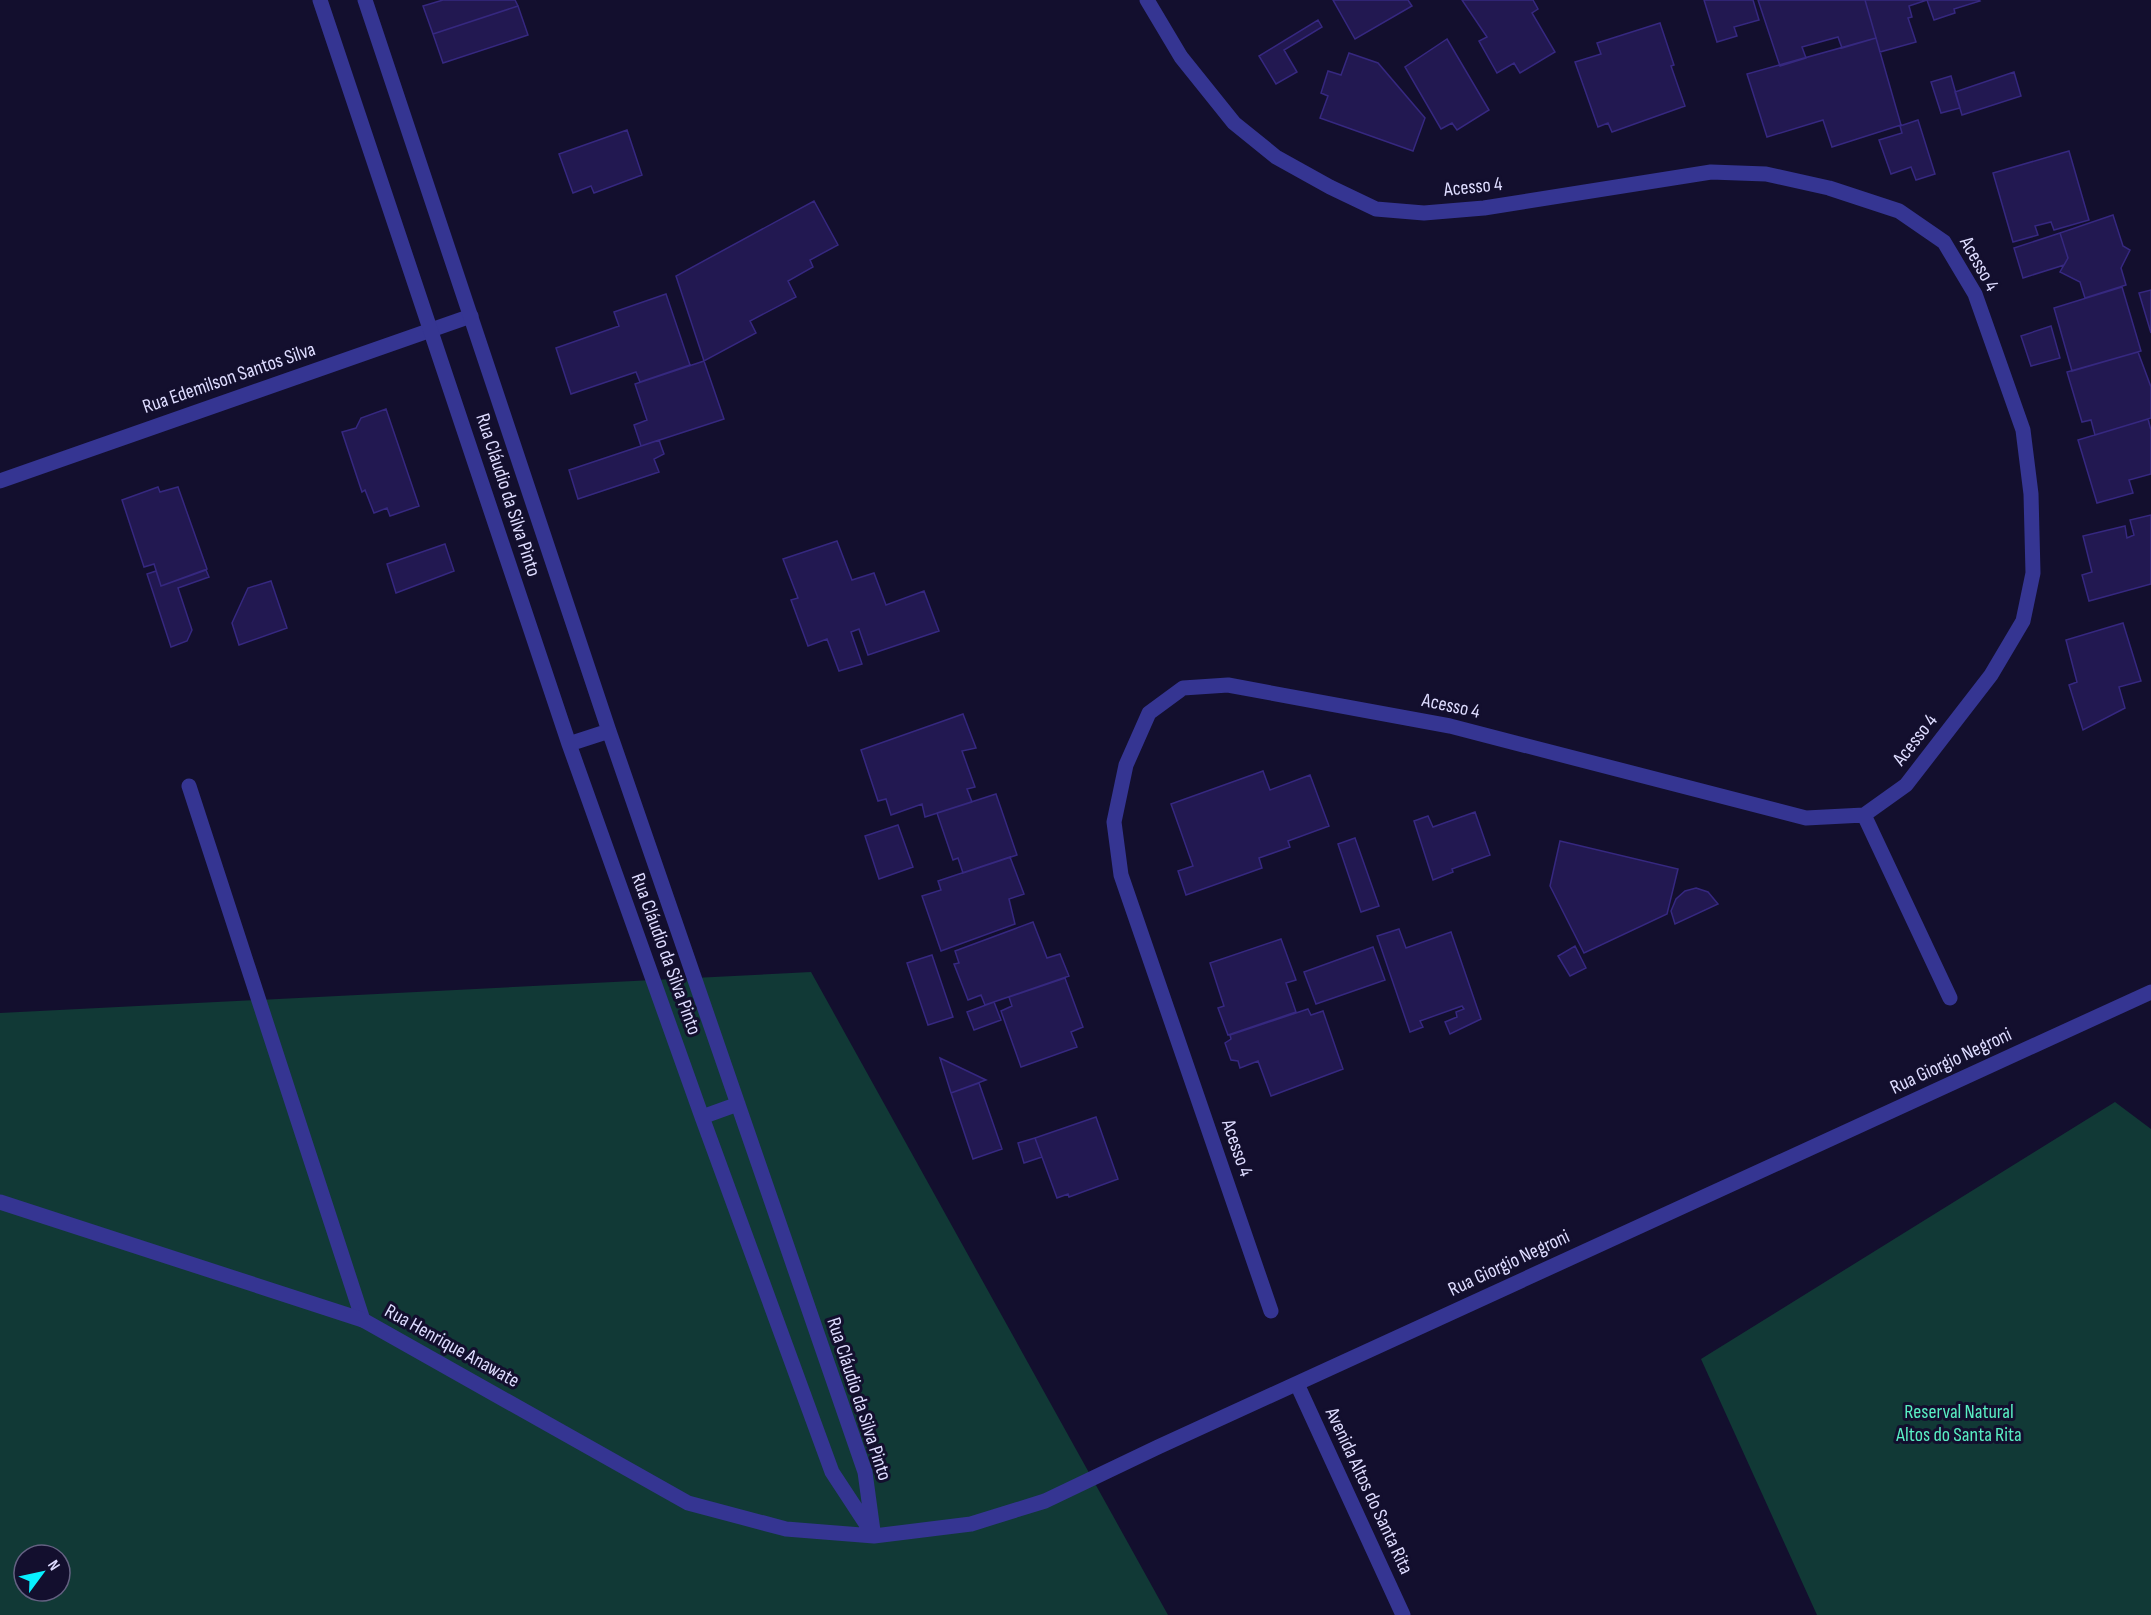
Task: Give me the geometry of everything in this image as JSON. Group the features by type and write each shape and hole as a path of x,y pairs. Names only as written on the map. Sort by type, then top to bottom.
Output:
{"street":[{"name":"Rua Cláudio da Silva Pinto","path":"320,0 569,744 702,1116 832,1472 874,1536"},
{"name":"Rua Cláudio da Silva Pinto","path":"365,0 609,731 865,1472 874,1536"},
{"name":"Acesso 4","path":"1147,0 1181,57 1234,123 1276,157 1330,188 1376,209 1424,213 1474,209 1711,172 1767,174 1828,188 1899,211 1944,242 1975,294 2024,430 2031,494 2033,573 2023,621 1992,675 1906,785 1864,815 1806,818 1450,726 1227,685 1183,688 1149,713 1126,765 1114,822 1121,875 1271,1311"},
{"name":"Rua Edemilson Santos Silva","path":"0,481 471,316"},
{"path":"569,744 609,731"},
{"path":"189,786 363,1320"},
{"path":"1864,815 1950,998"},
{"name":"Rua Giorgio Negroni","path":"874,1536 971,1524 1045,1502 1158,1446 2151,992"},
{"path":"702,1116 738,1104"},
{"name":"Rua Henrique Anawate","path":"0,1202 363,1320 688,1503 786,1529 874,1536"},
{"name":"Avenida Altos do Santa Rita","path":"1297,1384 1403,1615"}],"green space":[{"path":"811,972 1168,1615 0,1615 0,1013"},
{"name":"Reserval Natural Altos do Santa Rita","path":"2115,1102 2151,1129 2151,1615 1817,1615 1701,1359"}],"building":[{"path":"443,0 515,0 518,6 433,34 423,6"},
{"path":"1333,0 1408,0 1412,6 1355,39"},
{"path":"1462,0 1533,0 1538,9 1532,13 1555,52 1520,73 1514,63 1497,73 1479,41 1487,37"},
{"path":"1704,0 1753,0 1759,20 1734,27 1737,36 1717,42"},
{"path":"1758,0 1865,0 1876,38 1842,48 1838,37 1802,47 1806,58 1780,66"},
{"path":"1865,0 1927,0 1909,6 1912,17 1908,18 1916,42 1880,52"},
{"path":"1927,0 1980,1 1954,9 1955,13 1934,20"},
{"path":"518,6 528,35 443,63 433,34"},
{"path":"1318,20 1322,27 1284,50 1297,72 1276,84 1259,56"},
{"path":"1660,23 1674,65 1671,66 1685,106 1612,132 1608,123 1598,127 1575,62 1601,54 1597,43"},
{"path":"1876,38 1901,125 1832,147 1823,120 1767,137 1747,74"},
{"path":"1447,39 1489,110 1457,130 1452,123 1441,129 1405,67"},
{"path":"1349,53 1378,63 1425,118 1413,151 1320,118 1328,96 1321,93 1328,71 1341,75"},
{"path":"2014,72 2021,96 1962,115 1955,92"},
{"path":"1951,76 1960,108 1941,113 1931,82"},
{"path":"1918,120 1935,174 1916,180 1911,167 1891,174 1879,140 1902,133 1900,126"},
{"path":"627,130 642,175 594,193 591,186 573,193 559,154"},
{"path":"2069,151 2089,220 2054,230 2051,222 2035,226 2038,235 2013,242 1993,173"},
{"path":"814,201 838,245 810,260 813,267 788,281 796,297 750,321 756,333 704,361 676,276"},
{"path":"2113,215 2123,246 2130,250 2121,268 2126,285 2085,298 2080,282 2060,272 2068,258 2060,233"},
{"path":"2060,233 2068,258 2064,265 2023,278 2014,248"},
{"path":"2122,287 2141,351 2072,371 2054,308"},
{"path":"2151,290 2151,333 2139,293"},
{"path":"666,294 690,365 640,382 636,372 571,394 556,348 619,326 614,312"},
{"path":"2051,326 2060,358 2031,366 2021,336"},
{"path":"2138,352 2151,387 2151,418 2095,435 2091,420 2082,422 2067,372"},
{"path":"704,361 724,419 641,446 634,425 647,420 635,384"},
{"path":"386,409 419,506 390,516 387,508 374,513 365,490 362,492 342,432 356,428 361,418"},
{"path":"2148,419 2151,430 2151,474 2129,480 2133,493 2097,503 2078,440"},
{"path":"659,440 664,454 654,459 659,472 578,499 569,470"},
{"path":"158,487 160,492 178,487 207,569 161,586 154,564 144,567 122,500"},
{"path":"2151,515 2151,584 2089,601 2082,575 2092,572 2083,536 2125,526 2127,538 2134,535 2130,520"},
{"path":"837,541 852,580 874,573 886,605 924,591 939,631 868,655 859,629 851,632 862,664 839,671 827,639 808,646 791,600 798,598 783,559"},
{"path":"445,544 454,571 396,593 387,564"},
{"path":"206,570 209,577 178,588 192,630 187,641 171,647 147,574 156,571 161,586"},
{"path":"271,581 287,628 239,645 232,623 248,588"},
{"path":"2123,623 2141,681 2119,687 2125,708 2083,730 2069,685 2077,682 2066,640"},
{"path":"963,714 976,748 962,751 975,787 967,789 972,802 925,817 922,804 891,815 886,799 878,801 861,750"},
{"path":"1263,771 1270,790 1310,775 1329,826 1288,841 1290,847 1259,858 1262,868 1186,895 1178,871 1193,866 1171,804"},
{"path":"996,794 1017,855 963,873 958,858 953,860 937,813"},
{"path":"1475,812 1490,855 1452,869 1453,872 1433,880 1414,821 1428,816 1433,827"},
{"path":"898,825 913,867 879,879 865,836"},
{"path":"1355,838 1379,906 1361,912 1338,844"},
{"path":"1560,841 1678,869 1667,914 1584,953 1550,886"},
{"path":"1010,857 1024,894 1009,899 1015,924 941,951 922,896 941,890 938,881"},
{"path":"1696,888 1708,892 1718,904 1675,924 1671,911 1676,899 1685,891"},
{"path":"1033,922 1047,958 1060,954 1069,976 985,1005 981,995 968,1000 954,964 959,963 955,951"},
{"path":"1399,929 1406,948 1451,932 1481,1019 1450,1034 1445,1022 1457,1017 1456,1012 1464,1009 1462,1006 1420,1021 1423,1027 1410,1032 1377,936"},
{"path":"1281,939 1296,980 1286,983 1296,1012 1228,1035 1218,1008 1224,1006 1210,963"},
{"path":"1575,946 1586,968 1570,976 1558,956"},
{"path":"1373,947 1385,980 1316,1004 1304,972"},
{"path":"932,955 953,1017 928,1025 907,963"},
{"path":"1065,978 1083,1027 1071,1032 1077,1047 1021,1067 1001,1011 1012,1006 1009,997"},
{"path":"994,1002 1001,1020 974,1030 967,1012"},
{"path":"1308,1009 1311,1015 1323,1011 1343,1069 1271,1096 1258,1061 1240,1068 1238,1061 1231,1060 1225,1043 1231,1039 1230,1035"},
{"path":"940,1058 986,1080 951,1093"},
{"path":"979,1083 1002,1149 973,1159 951,1093"},
{"path":"1096,1117 1118,1179 1069,1197 1068,1194 1057,1198 1035,1138"},
{"path":"1035,1138 1042,1157 1024,1163 1018,1143"}]}
